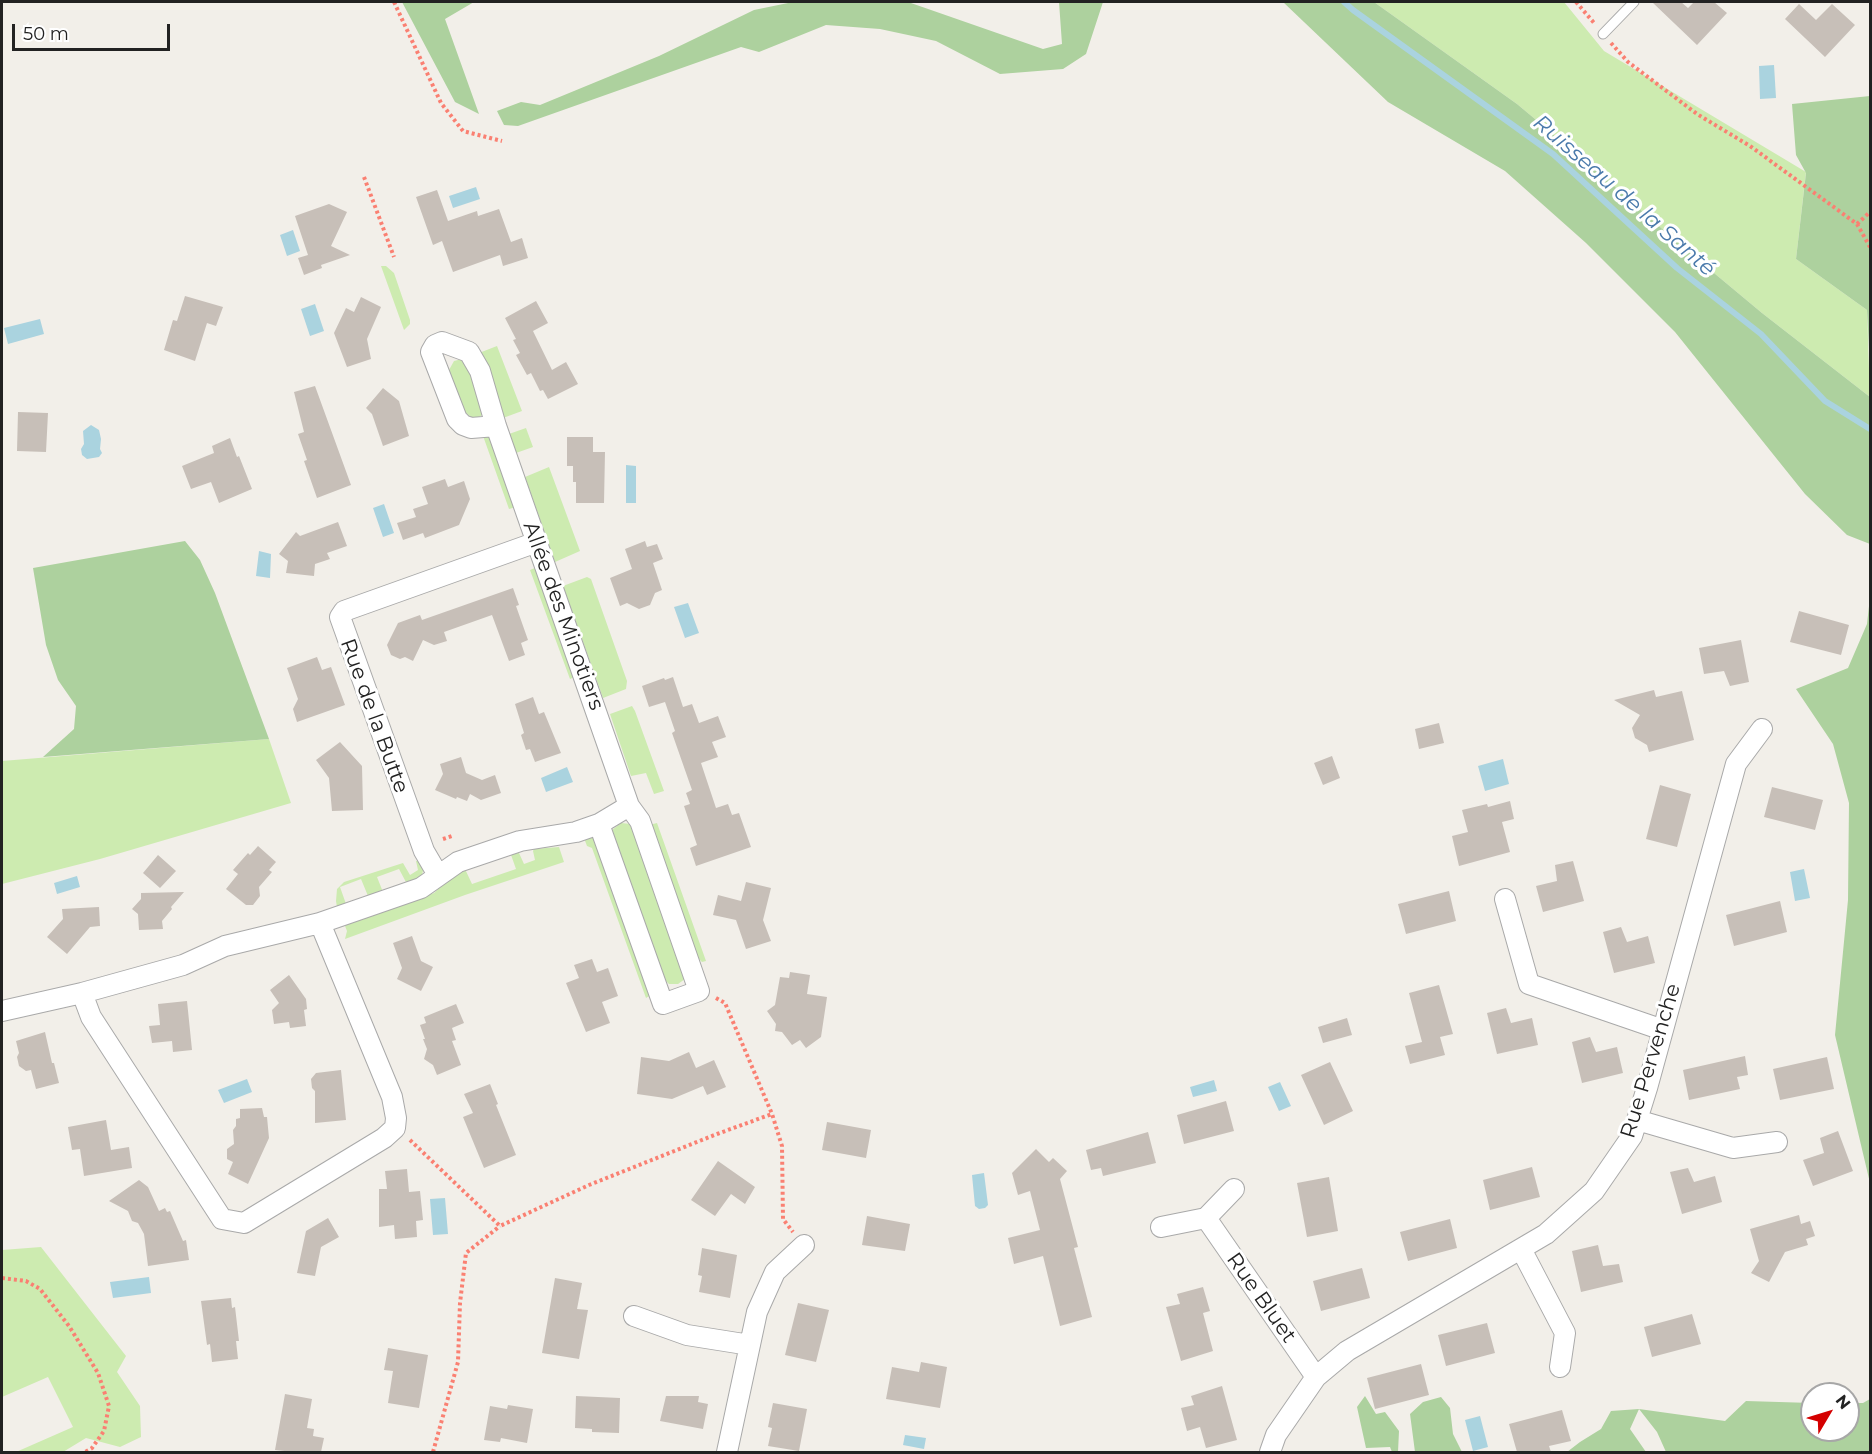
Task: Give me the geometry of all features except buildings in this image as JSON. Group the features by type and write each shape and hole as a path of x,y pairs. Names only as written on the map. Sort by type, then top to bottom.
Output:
{"street":[{"name":"Allée des Minotiers","path":"496,426 629,806 640,821 699,991"},
{"name":"Rue de la Butte","path":"438,875 423,851 340,617 344,611 537,542"},
{"name":"Rue Pervenche","path":"1270,1452 1276,1435 1316,1377 1347,1351 1546,1234 1594,1191 1632,1136 1736,764 1762,729"},
{"path":"2,1011 82,993 183,965 225,946 320,923 421,888 458,862 520,841 560,836 599,824 629,806"},
{"path":"599,824 663,1004 699,991"},
{"path":"1505,899 1529,984 1663,1030"},
{"path":"82,993 91,1017 222,1220 244,1222 384,1138 395,1128 396,1118 392,1097 320,923"},
{"path":"1637,1120 1733,1148 1777,1142"},
{"path":"1161,1227 1206,1218 1234,1189"},
{"name":"Rue Bluet","path":"1206,1218 1316,1377"},
{"path":"727,1452 757,1312 776,1272 804,1245"},
{"path":"1521,1249 1565,1333 1560,1367"},
{"path":"634,1316 687,1335 750,1345"}],"lane":[{"path":"1603,34 1634,2"}],"path":[{"path":"394,2 441,103 463,131 502,141"},
{"path":"1576,2 1628,62 1697,114 1750,146 1857,224 1870,247"},
{"path":"364,177 394,257"},
{"path":"1857,224 1870,212"},
{"path":"443,839 452,836"},
{"path":"699,991 725,1003 772,1114 782,1146 783,1218 804,1245"},
{"path":"433,1452 458,1362 460,1303 466,1253 500,1226 589,1185 772,1114"},
{"path":"395,1128 442,1169 500,1226"},
{"path":"2,1278 26,1281 40,1289 69,1326 98,1373 109,1406 104,1431 92,1448 85,1452"}],"green space":[{"path":"402,2 474,2 445,19 479,114 455,102"},
{"path":"793,2 908,2 1043,49 1062,44 1059,2 1103,2 1086,54 1063,69 1000,74 936,41 880,29 826,25 759,52 741,47 518,126 504,125 497,111 521,102 540,105 659,56 754,10"},
{"path":"1283,2 1374,2 1517,104 1762,313 1870,397 1870,544 1847,535 1805,494 1675,332 1586,243 1505,171 1388,102"},
{"path":"1374,2 1564,2 1604,51 1806,172 1796,259 1867,310 1870,397 1762,313 1517,104"},
{"path":"1870,96 1870,369 1867,310 1796,259 1806,173 1796,155 1792,104"},
{"path":"381,266 386,266 394,273 410,320 410,324 404,330"},
{"path":"497,346 522,411 503,418 479,353"},
{"path":"467,360 484,411 477,418 472,418 464,411 449,370 454,361"},
{"path":"526,428 533,447 516,453 509,434"},
{"path":"482,433 492,441 516,507 509,509"},
{"path":"549,467 580,551 555,562 525,477"},
{"path":"185,541 200,560 215,593 269,739 43,757 74,729 76,706 58,680 46,645 33,568"},
{"path":"537,567 577,676 570,679 530,570"},
{"path":"587,577 591,579 627,681 626,689 603,698 563,586"},
{"path":"1870,597 1870,1183 1835,1035 1848,900 1849,803 1833,744 1796,689 1848,668 1867,624"},
{"path":"632,706 664,791 654,794 646,773 631,776 610,714"},
{"path":"269,739 291,803 100,859 2,884 2,761"},
{"path":"621,823 631,824 634,827 685,979 678,984 669,984 662,977 611,834 612,830"},
{"path":"657,823 706,961 702,962 696,956 649,825"},
{"path":"589,836 598,839 651,995 646,998 592,848 587,846 584,838"},
{"path":"559,847 564,862 345,939 347,931 345,926 348,923 434,893 448,879 465,869 472,884 516,869 510,852 519,853 524,864 535,860 534,849"},
{"path":"421,860 424,866 422,875 407,884 399,869 377,877 383,892 368,896 361,879 340,887 346,904 337,907 337,889 344,882 403,863 410,875 418,870 416,861"},
{"path":"41,1247 126,1356 117,1372 140,1406 141,1437 120,1447 86,1438 63,1452 16,1452 73,1427 48,1377 2,1397 2,1250"},
{"path":"1365,1396 1376,1414 1385,1412 1399,1431 1398,1452 1392,1452 1390,1447 1366,1448 1357,1407"},
{"path":"1441,1397 1450,1408 1453,1434 1462,1452 1415,1452 1410,1414 1423,1402"},
{"path":"1870,1399 1870,1452 1666,1452 1657,1432 1639,1409 1725,1421 1746,1401 1800,1403 1800,1442 1860,1442 1860,1403"},
{"path":"1639,1409 1630,1429 1646,1452 1567,1452 1601,1429 1611,1411"}],"water":[{"path":"1774,65 1776,98 1760,99 1759,66"},
{"path":"476,187 480,199 453,208 449,196"},
{"path":"293,230 300,251 287,256 280,235"},
{"path":"315,304 324,331 310,336 301,309"},
{"path":"40,319 44,334 8,344 4,328"},
{"path":"91,425 99,430 102,453 99,457 87,459 82,455 81,449 84,444 83,431"},
{"path":"626,465 636,466 636,503 626,503"},
{"path":"384,504 394,533 383,537 373,508"},
{"path":"259,551 271,554 270,578 256,576"},
{"path":"688,603 699,633 685,638 674,607"},
{"path":"1503,759 1509,784 1485,791 1478,766"},
{"path":"567,767 573,782 546,792 541,778"},
{"path":"1804,869 1810,898 1795,901 1790,872"},
{"path":"77,876 80,887 57,894 54,883"},
{"path":"247,1079 252,1092 224,1103 218,1090"},
{"path":"1214,1080 1217,1091 1193,1097 1190,1087"},
{"path":"1280,1082 1291,1106 1279,1111 1268,1087"},
{"path":"984,1173 988,1205 979,1209 975,1206 972,1175"},
{"path":"445,1198 448,1234 433,1235 430,1199"},
{"path":"149,1277 151,1293 113,1298 110,1282"},
{"path":"1480,1416 1488,1447 1473,1451 1465,1420"},
{"path":"905,1435 926,1438 924,1449 903,1445"}],"waterway":[{"name":"Ruisseau de la Santé","path":"1344,2 1553,154 1677,268 1761,334 1825,401 1870,429"}]}
